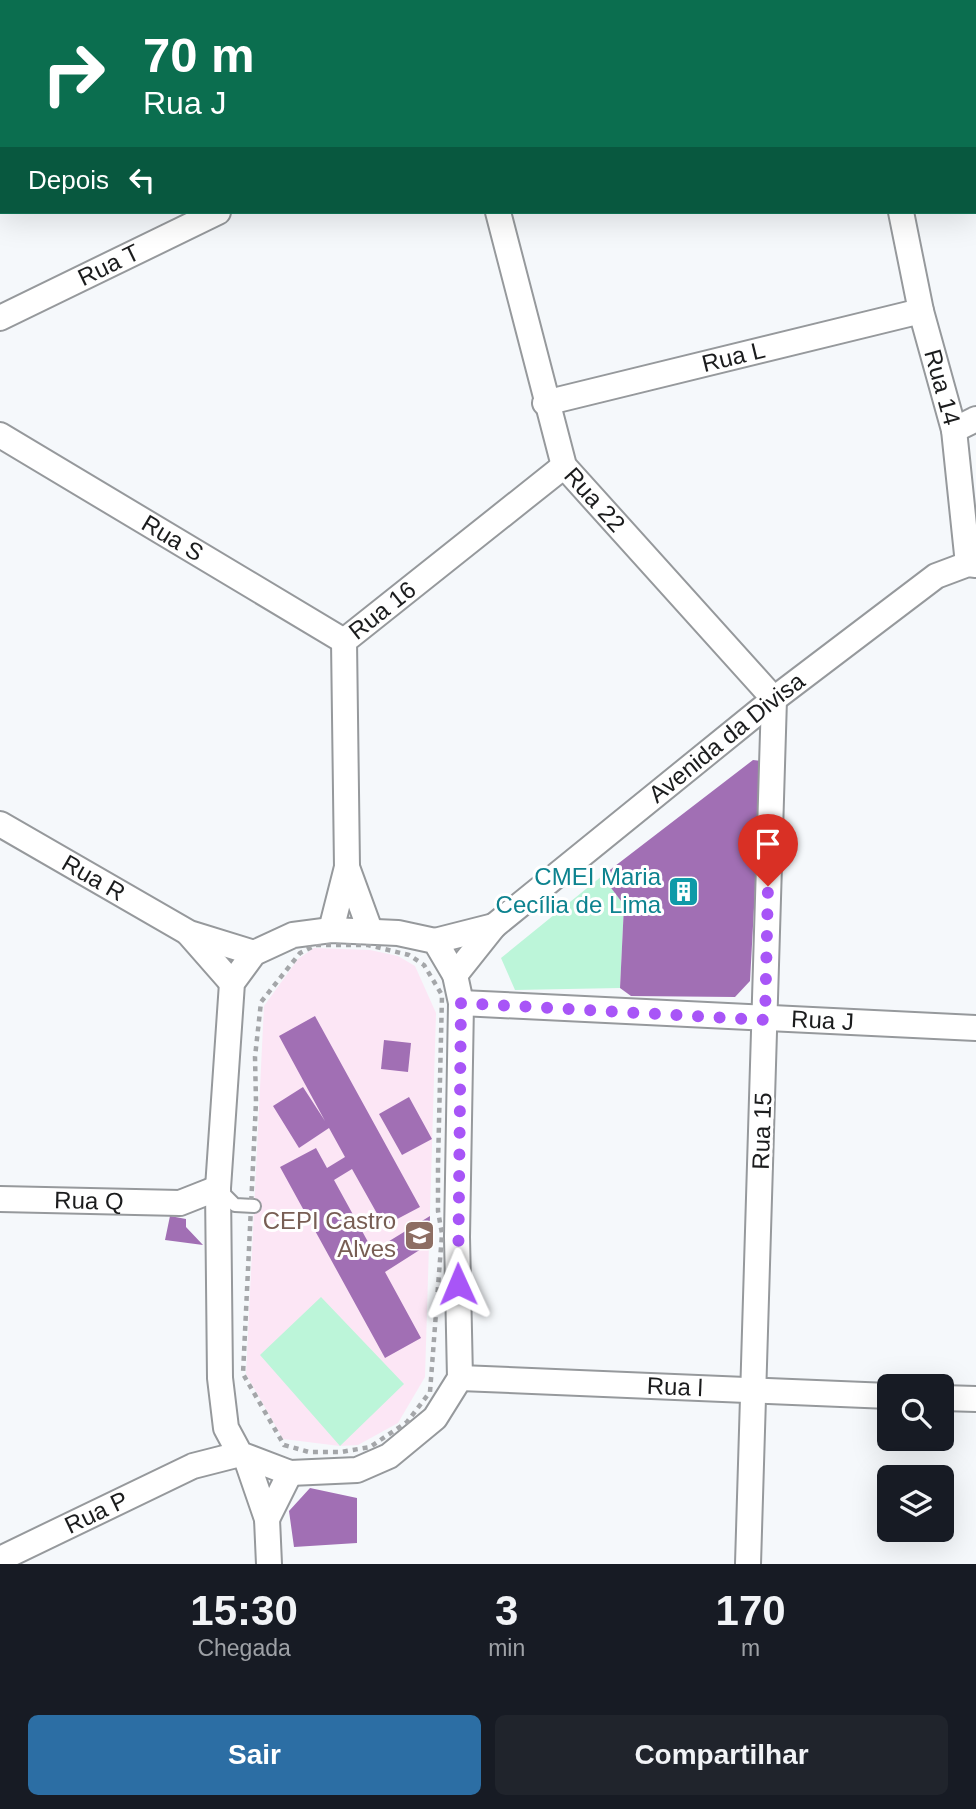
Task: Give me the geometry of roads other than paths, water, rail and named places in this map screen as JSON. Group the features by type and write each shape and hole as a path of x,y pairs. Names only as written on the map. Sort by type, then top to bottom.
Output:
{"street":[{"name":"Rua T","path":"0,318 214,214"},
{"name":"Rua 22","path":"499,214 545,402 564,466 774,699"},
{"name":"Rua 14","path":"901,214 920,310 954,429 972,565"},
{"name":"Rua L","path":"545,402 920,310"},
{"path":"954,429 976,419"},
{"name":"Rua S","path":"0,435 344,641"},
{"name":"Rua 16","path":"331,930 347,867 344,641 564,466"},
{"name":"Avenida da Divisa","path":"455,975 494,926 774,699 936,576 972,565"},
{"name":"Rua 15","path":"748,1564 774,699"},
{"name":"Rua R","path":"0,824 189,933 254,953"},
{"name":"Rua 16","path":"347,867 370,930"},
{"name":"Avenida da Divisa","path":"435,941 494,926"},
{"path":"243,1456 290,1473 357,1470 389,1456 435,1418 460,1378 457,1237 461,1003 455,975 435,941 370,930 331,930 293,935 254,953 232,984 220,1378 226,1428 243,1456 267,1519 269,1564"},
{"name":"Rua R","path":"189,933 232,984"},
{"name":"Rua J","path":"461,1003 765,1020 976,1028"},
{"name":"Rua Q","path":"0,1199 224,1205"},
{"name":"Rua l","path":"460,1378 877,1396"},
{"path":"954,1398 976,1399"},
{"name":"Rua P","path":"193,1466 226,1428"},
{"name":"Rua P","path":"0,1559 193,1466 243,1456"},
{"path":"267,1519 290,1473"}],"lane":[{"path":"224,1205 253,1206"}],"place":[{"name":"CMEI Maria Cecília de Lima","path":"684,891"},
{"name":"CEPI Castro Alves","path":"419,1235"}]}
